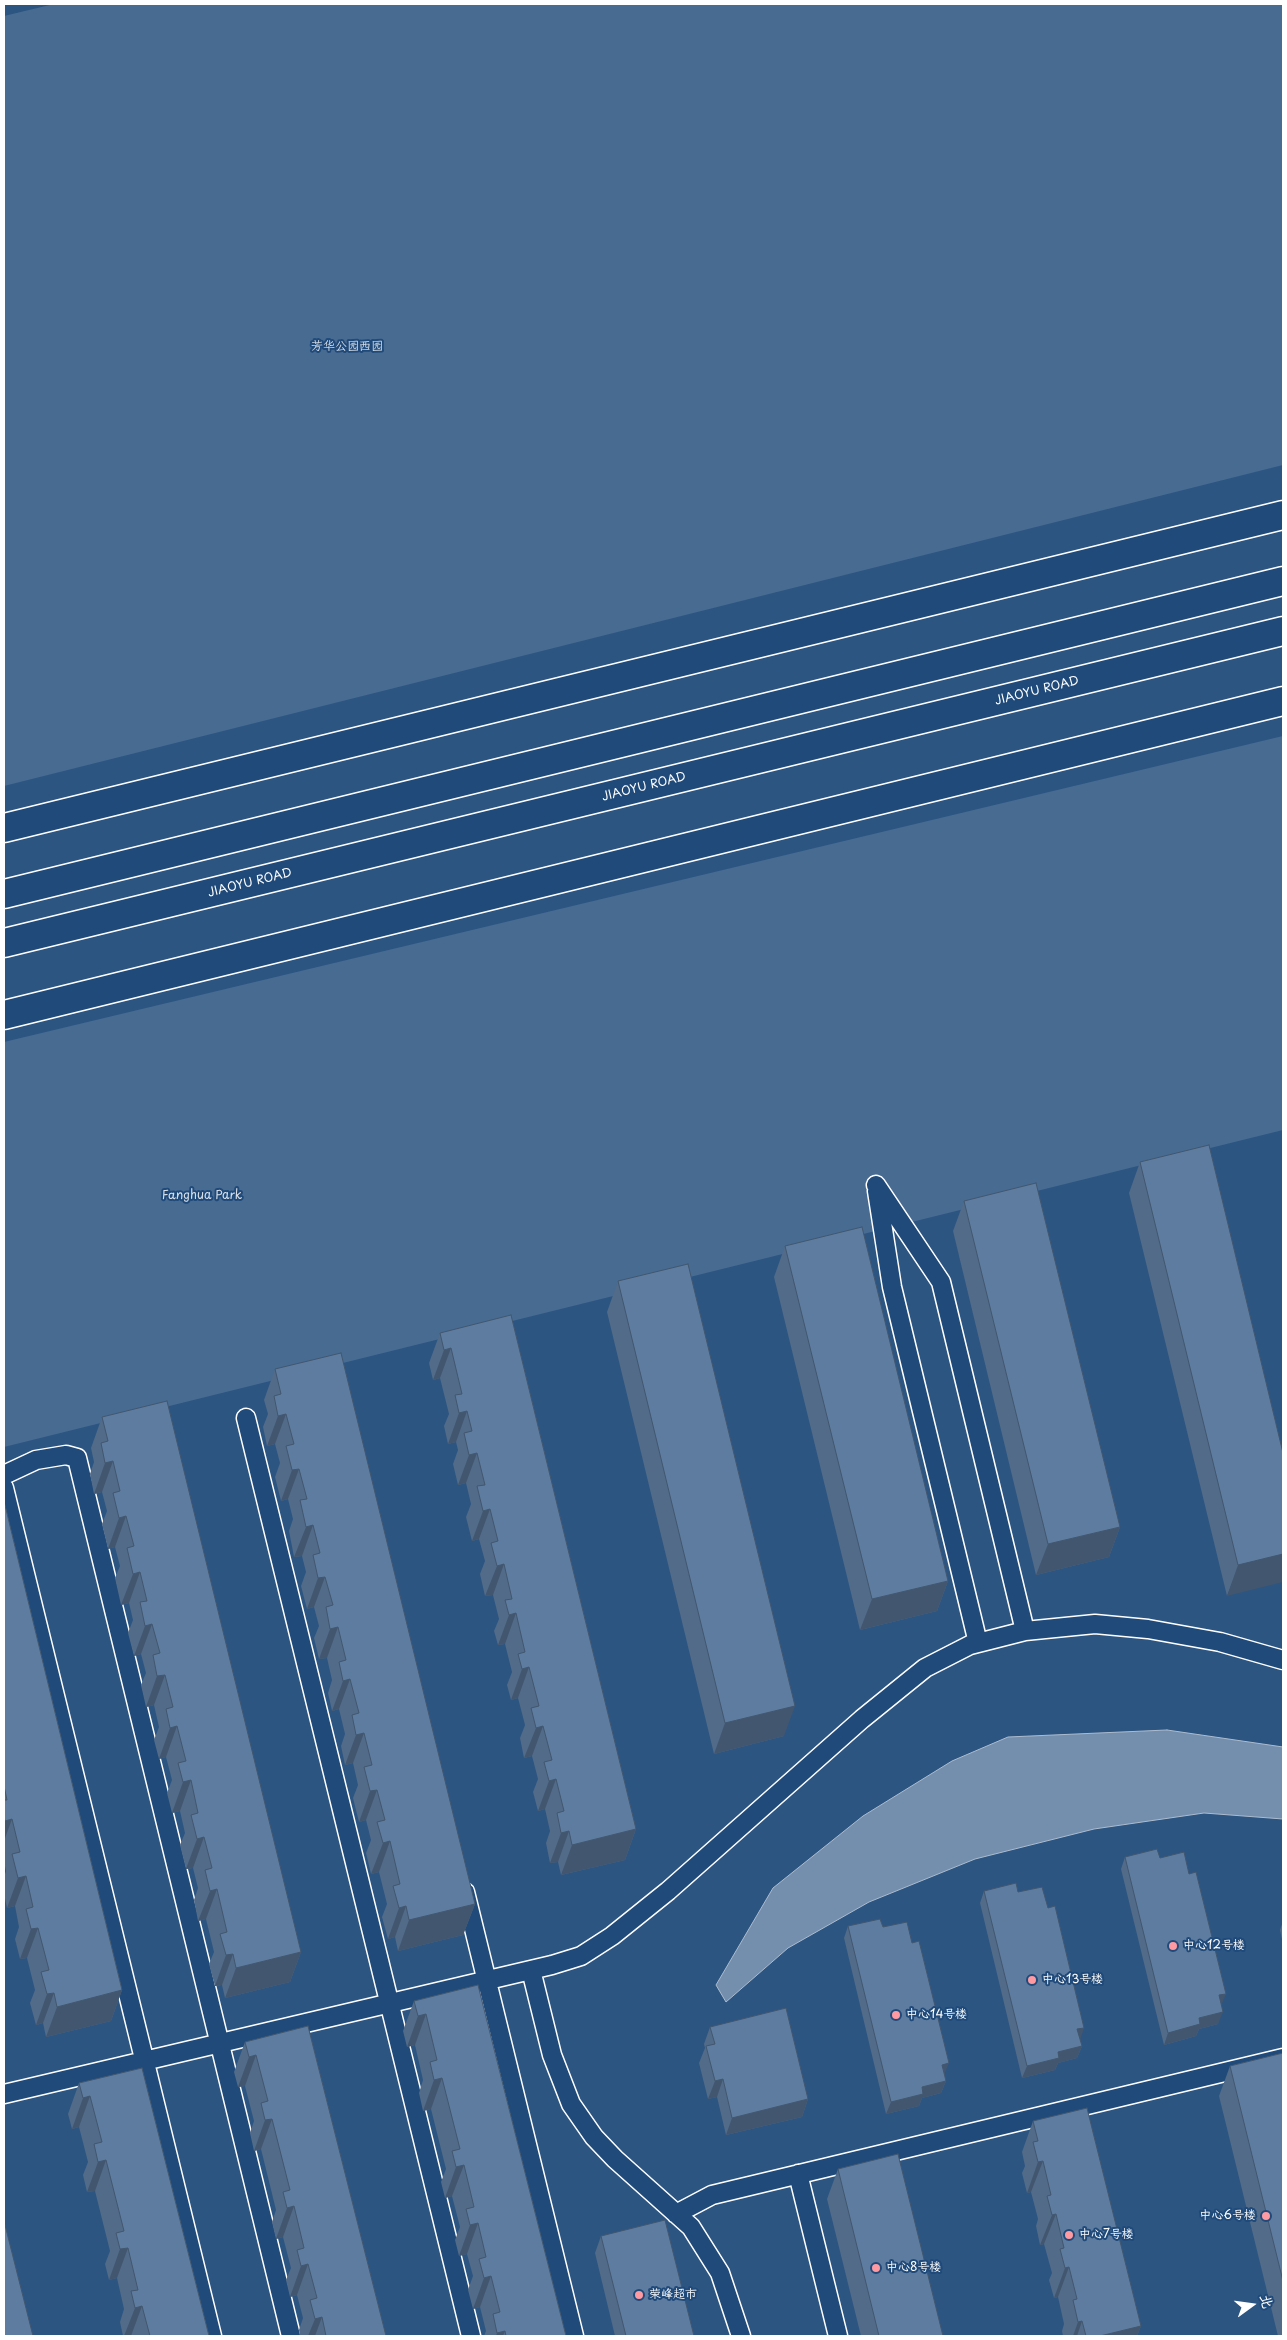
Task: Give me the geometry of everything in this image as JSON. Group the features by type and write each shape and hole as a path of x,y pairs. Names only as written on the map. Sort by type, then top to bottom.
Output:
{"street":[{"path":"4,828 1283,515"},
{"path":"4,894 1283,581"},
{"name":"JIAOYU ROAD","path":"4,944 1283,631"},
{"path":"4,1016 1283,701"}],"lane":[{"path":"978,1643 892,1286 876,1185 941,1282 1025,1631"},
{"path":"246,1418 471,2336"},
{"path":"4,1474 36,1460 66,1455 77,1458 291,2336"},
{"path":"4,1488 212,2336"},
{"path":"4,2094 531,1970 581,1956 612,1936 676,1884 862,1720 925,1668 978,1643 1025,1631 1095,1624 1139,1628 1220,1642 1283,1660"},
{"path":"461,1875 574,2336"},
{"path":"531,1970 552,2055 571,2104 594,2137 691,2227 720,2273 741,2336"},
{"path":"676,2214 712,2195 1283,2058"},
{"path":"798,2174 838,2336"}],"green space":[{"name":"芳华公园西园","path":"54,4 1283,4 1283,465 4,786 4,16"},
{"name":"Fanghua Park","path":"1283,736 1283,1130 4,1447 4,1042"}],"shaded area":[{"path":"1167,1730 1283,1747 1283,1819 1204,1813 1094,1829 975,1859 869,1902 788,1948 726,2002 716,1985 773,1888 863,1816 952,1761 1008,1737"}],"building":[{"path":"1209,1145 1283,1453 1283,1554 1238,1565 1140,1162"},
{"path":"1036,1183 1120,1527 1048,1544 964,1201"},
{"path":"862,1227 948,1581 872,1599 785,1246"},
{"path":"688,1264 795,1706 725,1723 618,1281"},
{"path":"511,1315 636,1829 572,1845 569,1831 561,1833 557,1813 564,1811 556,1779 549,1781 544,1762 552,1760 543,1726 536,1728 531,1708 539,1706 529,1667 522,1669 518,1654 525,1652 516,1613 509,1615 505,1600 512,1599 504,1564 497,1566 491,1543 498,1541 490,1509 483,1511 477,1486 485,1485 477,1453 469,1455 464,1433 472,1431 467,1411 459,1413 455,1395 462,1394 451,1348 444,1350 440,1333"},
{"path":"341,1353 475,1904 409,1920 406,1906 399,1908 393,1886 400,1884 390,1841 383,1843 377,1822 385,1820 377,1790 370,1791 364,1767 372,1765 364,1733 356,1735 352,1715 359,1713 350,1679 343,1681 339,1662 346,1660 338,1627 330,1629 326,1607 333,1605 325,1577 318,1578 313,1555 320,1553 313,1525 306,1527 300,1500 307,1499 299,1469 292,1470 286,1446 294,1444 286,1414 278,1416 274,1396 281,1394 275,1369"},
{"path":"167,1401 301,1952 236,1968 233,1954 226,1955 220,1934 227,1932 217,1889 210,1891 205,1870 212,1868 204,1837 197,1839 191,1815 198,1813 191,1780 183,1782 178,1763 186,1761 177,1726 170,1728 166,1709 173,1707 165,1675 157,1676 153,1655 160,1653 152,1624 145,1626 140,1602 147,1601 140,1572 133,1574 127,1548 134,1546 126,1516 119,1518 113,1493 120,1491 113,1461 105,1463 101,1443 108,1441 102,1417"},
{"path":"4,1501 122,1990 57,2007 54,1993 47,1994 41,1972 49,1970 38,1928 31,1929 26,1909 33,1907 26,1876 18,1878 12,1854 20,1852 12,1819 5,1821 4,1817 4,1800 7,1800 4,1786"},
{"name":"中心12号楼","path":"1157,1849 1160,1858 1184,1852 1189,1874 1196,1872 1226,1994 1219,1995 1223,2012 1199,2018 1200,2024 1168,2033 1125,1857"},
{"name":"中心13号楼","path":"1016,1883 1018,1892 1042,1887 1048,1908 1055,1906 1084,2028 1077,2029 1082,2046 1058,2052 1059,2058 1027,2066 984,1891"},
{"name":"中心14号楼","path":"880,1919 883,1927 907,1922 912,1943 919,1941 949,2063 942,2065 946,2081 922,2087 923,2094 891,2102 848,1926"},
{"path":"478,1985 566,2336 506,2336 505,2331 497,2333 493,2314 500,2312 491,2276 484,2278 479,2259 486,2257 478,2223 470,2225 466,2209 474,2207 464,2165 456,2167 452,2151 460,2149 442,2078 434,2080 430,2062 437,2060 426,2014 418,2016 414,2001"},
{"path":"786,2008 808,2099 732,2118 723,2079 715,2081 706,2046 715,2044 710,2027"},
{"path":"308,2026 386,2336 326,2336 322,2317 315,2319 310,2300 317,2298 308,2264 301,2266 297,2250 304,2248 294,2206 287,2208 283,2192 290,2190 272,2119 265,2120 261,2103 268,2101 256,2055 249,2057 245,2042"},
{"path":"1283,2053 1283,2281 1230,2066"},
{"path":"142,2068 209,2336 150,2336 142,2306 135,2308 131,2291 138,2290 128,2248 120,2249 116,2233 124,2231 106,2160 98,2162 94,2144 102,2142 90,2096 83,2098 79,2083"},
{"name":"中心7号楼","path":"1087,2108 1141,2326 1100,2336 1086,2336 1082,2321 1078,2322 1073,2300 1077,2299 1069,2267 1065,2268 1060,2249 1064,2248 1056,2214 1052,2215 1047,2196 1051,2195 1043,2161 1038,2162 1033,2142 1038,2141 1033,2121"},
{"name":"中心8号楼","path":"898,2154 943,2336 879,2336 838,2169"},
{"name":"荣峰超市","path":"665,2220 694,2336 626,2336 601,2236"},
{"path":"4,2221 33,2336 4,2336"}],"place":[{"name":"中心12号楼","path":"1173,1946"},
{"name":"中心13号楼","path":"1032,1980"},
{"name":"中心14号楼","path":"896,2015"},
{"name":"中心6号楼","path":"1266,2216"},
{"name":"中心7号楼","path":"1069,2235"},
{"name":"中心8号楼","path":"876,2268"},
{"name":"荣峰超市","path":"639,2295"}]}
